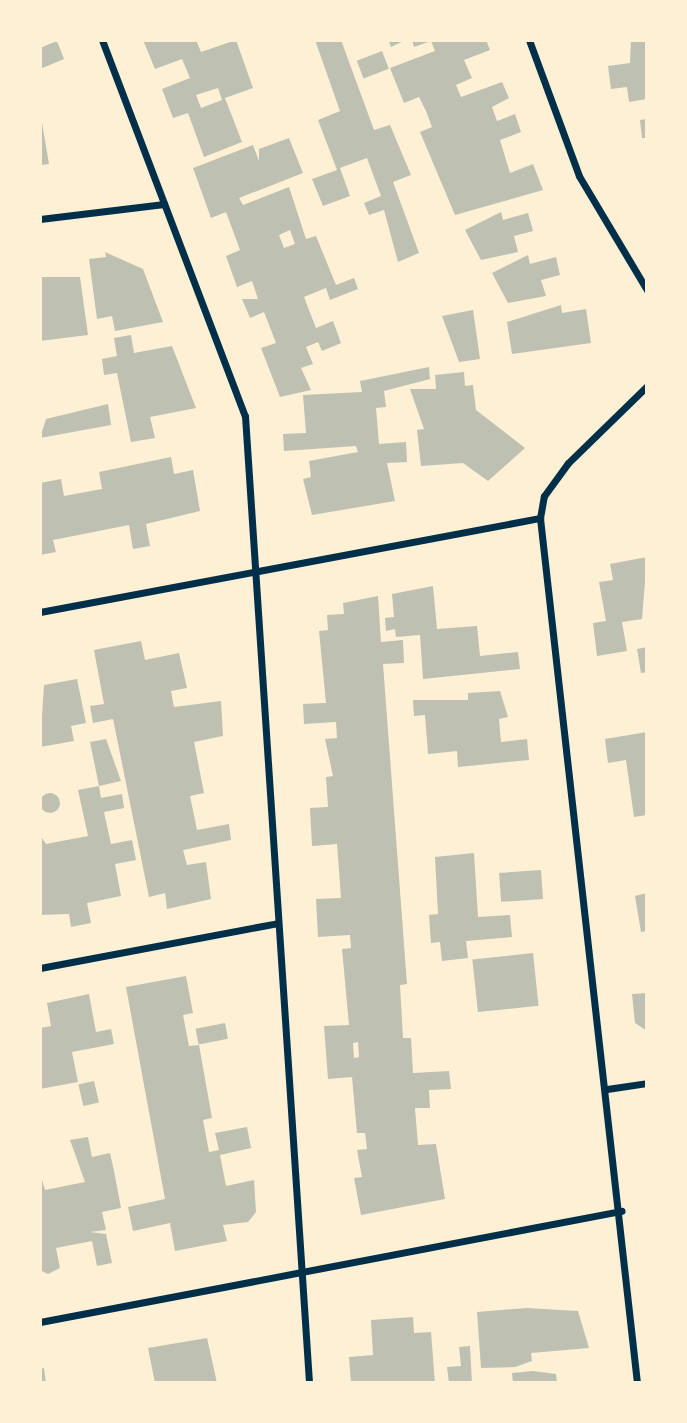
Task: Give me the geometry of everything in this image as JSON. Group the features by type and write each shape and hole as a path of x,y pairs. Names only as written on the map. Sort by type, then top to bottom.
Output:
{"street":[{"path":"103,40 244,416 309,1383"},
{"path":"529,40 579,176 647,290"},
{"path":"40,219 164,204"},
{"path":"637,1383 621,1211 540,518 544,496 568,463 647,386"},
{"path":"40,612 540,518"},
{"path":"40,968 278,923"},
{"path":"607,1089 647,1083"},
{"path":"40,1322 621,1211"}],"building":[{"path":"143,40 196,40 201,52 236,40 253,88 225,98 242,142 204,157 188,113 173,118 162,89 190,78 182,59 155,69","holes":["218,88 222,100 201,108 196,95"]},
{"path":"315,40 341,40 374,130 390,125 411,175 393,182 419,253 398,262 384,210 369,215 364,203 381,196 367,158 340,168 350,196 323,206 312,179 337,170 318,120 340,111"},
{"path":"388,40 406,40 391,47"},
{"path":"412,40 486,40 490,50 464,60 472,78 456,85 461,97 502,82 509,98 492,107 497,121 515,114 521,132 500,140 510,173 533,164 543,190 455,215 420,132 432,127 426,111 419,97 404,103 390,68 435,51 431,41 414,47"},
{"path":"631,40 647,40 647,99 629,102 627,87 611,89 608,66 630,63"},
{"path":"57,41 64,59 40,69 40,48"},
{"path":"382,51 389,69 364,78 357,61"},
{"path":"40,111 49,164 40,165"},
{"path":"647,119 647,138 642,138 640,120"},
{"path":"289,138 303,173 239,198 243,205 289,187 306,239 316,236 336,285 354,278 358,289 330,300 326,288 304,297 316,328 333,321 341,343 322,351 318,342 306,347 313,364 301,368 311,390 280,397 261,348 276,343 264,312 250,318 242,299 258,299 252,281 237,287 226,256 240,250 226,212 211,218 193,168 253,145 259,161 259,149","holes":["290,230 295,244 284,248 279,235"]},
{"path":"501,212 503,220 528,213 533,231 514,236 518,252 481,260 465,230"},
{"path":"105,252 143,269 163,322 115,331 112,316 97,319 89,259 106,257"},
{"path":"528,255 530,264 556,257 560,275 541,280 546,296 508,303 492,273"},
{"path":"40,277 80,277 88,335 40,341"},
{"path":"561,305 562,313 586,309 591,343 512,354 507,322"},
{"path":"473,310 480,359 459,362 442,316"},
{"path":"131,335 134,353 172,346 196,408 150,417 155,438 131,442 117,373 104,375 102,359 117,356 114,338"},
{"path":"429,367 430,379 384,391 386,407 376,408 379,444 406,442 407,462 387,463 395,501 312,515 303,479 311,477 309,461 358,452 356,446 284,451 283,434 306,433 303,395 362,392 360,381"},
{"path":"464,372 465,386 473,385 476,410 525,448 488,481 463,463 421,466 417,430 424,429 410,389 436,389 435,375"},
{"path":"108,404 111,425 40,438 46,419"},
{"path":"171,457 174,474 193,470 200,511 146,524 150,546 133,549 129,525 53,540 56,552 40,555 40,483 61,479 64,496 102,489 99,472"},
{"path":"647,557 642,619 622,622 627,651 597,656 593,623 606,621 599,582 613,580 610,564"},
{"path":"433,586 437,629 477,626 480,656 518,652 520,669 423,679 420,635 396,637 395,629 386,631 385,618 394,617 392,594"},
{"path":"378,596 381,642 403,640 404,663 383,664 407,984 400,985 403,1038 411,1038 413,1073 449,1071 451,1089 429,1090 430,1108 415,1108 418,1145 436,1144 445,1199 361,1215 354,1178 362,1177 357,1150 367,1149 365,1133 357,1133 352,1077 328,1079 324,1026 349,1025 342,949 351,948 350,935 318,937 316,899 341,898 337,844 312,846 310,808 328,807 326,777 333,776 325,739 337,738 336,722 304,724 303,704 326,703 319,631 328,630 327,615 344,614 343,603","holes":["358,1042 359,1057 354,1058 353,1043"]},
{"path":"141,641 145,660 179,653 187,688 171,691 174,707 221,701 223,736 194,742 204,793 190,796 197,830 229,824 231,840 183,850 187,865 206,862 211,899 167,909 165,893 149,897 113,719 93,723 90,706 104,704 94,650"},
{"path":"647,647 647,672 641,673 637,649"},
{"path":"77,679 86,723 71,726 74,741 40,747 44,685"},
{"path":"500,691 508,717 499,719 501,742 527,739 529,760 458,767 457,751 428,754 425,715 414,716 413,700 468,700 468,693"},
{"path":"647,732 647,815 634,817 626,760 608,763 605,739"},
{"path":"106,739 121,781 99,786 90,742"},
{"path":"99,786 101,798 122,794 124,808 104,812 111,844 132,840 136,860 115,864 121,896 87,903 91,923 71,927 69,914 40,915 40,835 46,844 88,836 78,790"},
{"path":"50,793 57,796 60,803 57,810 50,813 43,810 40,803 43,796"},
{"path":"474,853 478,917 510,915 512,937 466,941 468,958 442,961 440,942 431,943 429,915 438,914 435,857"},
{"path":"541,870 543,899 501,902 499,873"},
{"path":"647,893 647,931 641,932 635,896"},
{"path":"533,953 539,1006 478,1012 472,959"},
{"path":"186,976 193,1013 183,1015 189,1046 199,1045 212,1118 203,1120 209,1152 219,1150 215,1133 247,1127 251,1148 220,1155 226,1186 254,1180 256,1212 248,1222 223,1225 227,1241 175,1251 170,1223 133,1231 128,1207 165,1199 126,987"},
{"path":"647,993 647,1031 635,1023 632,994"},
{"path":"89,994 96,1032 111,1029 114,1044 72,1052 78,1082 40,1089 40,1028 51,1026 47,1003"},
{"path":"225,1023 228,1039 199,1044 196,1029"},
{"path":"94,1081 99,1102 83,1106 78,1085"},
{"path":"88,1137 92,1157 110,1153 114,1171 121,1208 102,1212 106,1230 90,1232 106,1234 112,1263 97,1266 92,1241 56,1248 60,1268 48,1274 40,1270 40,1173 45,1190 85,1182 70,1140"},
{"path":"527,1308 578,1311 589,1348 531,1353 532,1361 515,1367 481,1368 477,1312"},
{"path":"413,1317 414,1333 431,1332 435,1383 351,1383 349,1357 373,1355 371,1320"},
{"path":"207,1338 217,1383 155,1383 148,1348"},
{"path":"470,1346 472,1383 449,1383 447,1367 461,1366 459,1347"},
{"path":"44,1368 46,1383 40,1383 40,1369"},
{"path":"533,1371 556,1374 557,1383 513,1383 512,1373"}]}
